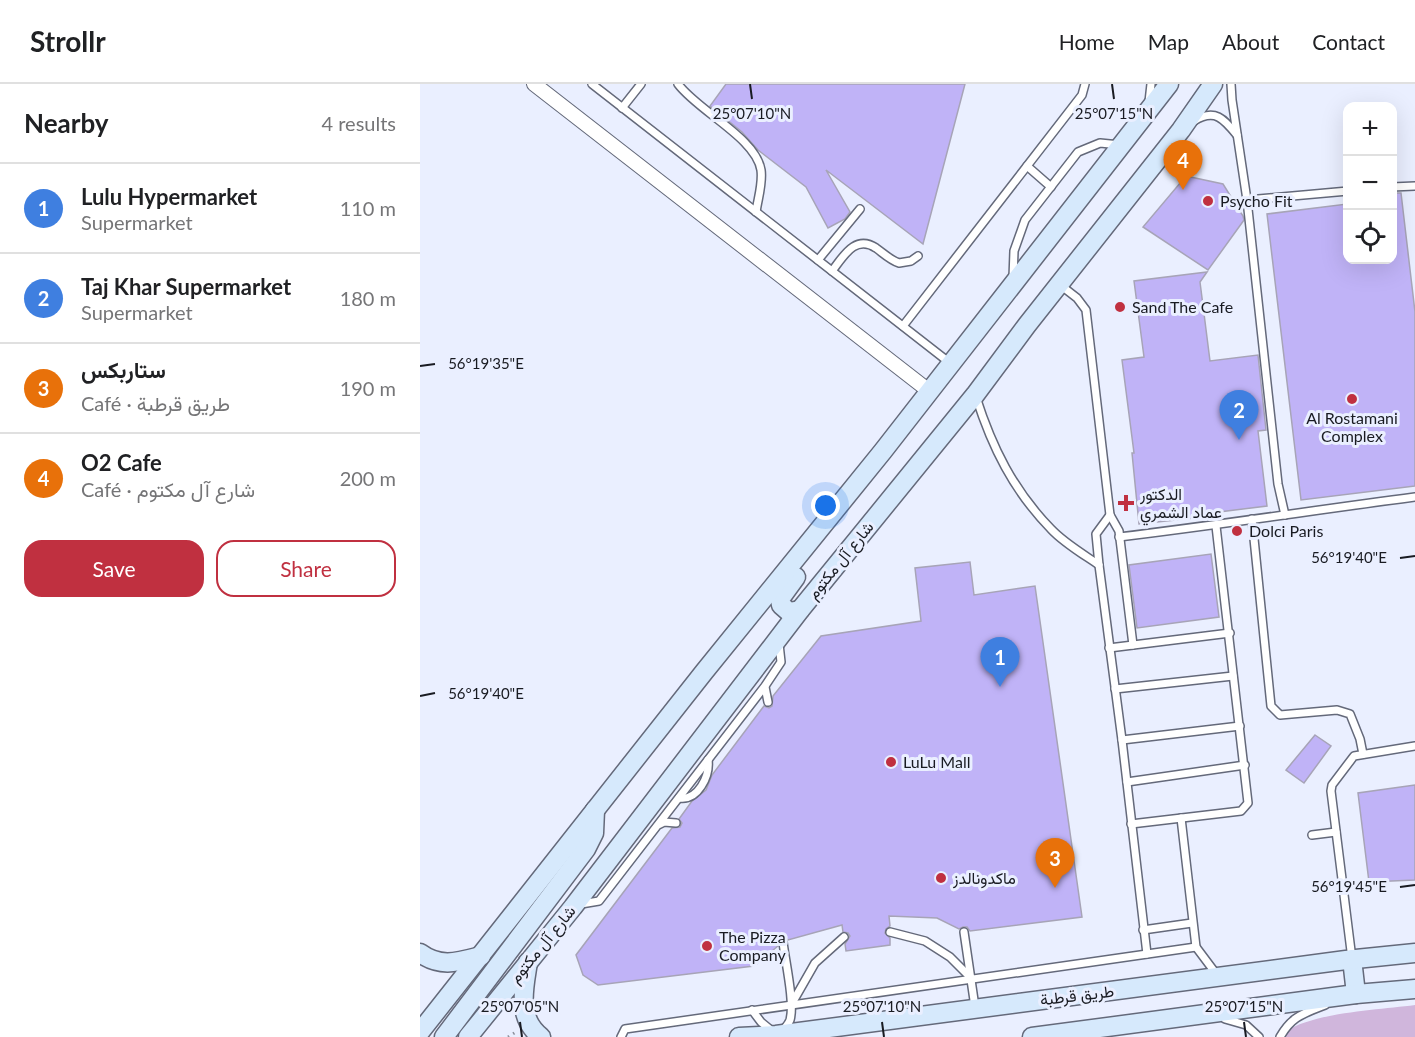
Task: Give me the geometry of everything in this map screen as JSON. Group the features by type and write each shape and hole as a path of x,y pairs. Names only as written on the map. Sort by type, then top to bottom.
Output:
{"main road":[{"path":"420,1032 711,663 883,451 1169,84"},
{"name":"شارع آل مكتوم","path":"468,1037 573,907 800,610 975,395 1059,284 1181,130 1213,84"},
{"path":"800,610 789,612 784,610 781,605 782,594 856,503 872,478 883,451"},
{"path":"444,1037 586,849 594,833 595,810"},
{"name":"طريق قرطبة","path":"740,1037 776,1035 1415,952"},
{"path":"420,953 429,959 450,963 481,956"},
{"path":"1352,959 1353,995"},
{"path":"528,962 523,1005 529,1024 541,1037"},
{"path":"1032,1037 1081,1034 1184,1017 1415,989"}],"street":[{"path":"534,84 928,391"}],"lane":[{"path":"592,84 951,363"},
{"path":"622,108 641,84"},
{"path":"678,84 688,96 754,152 761,170 756,212"},
{"path":"903,326 1082,95 1085,84"},
{"path":"1147,113 1150,84"},
{"path":"1231,84 1247,200 1278,484 1285,515"},
{"path":"1181,130 1201,117 1215,115 1223,119 1239,136"},
{"path":"1013,284 1012,267 1018,235 1025,220 1078,152 1100,143 1122,145"},
{"path":"1027,166 1051,187"},
{"path":"1397,187 1415,186"},
{"path":"1247,200 1343,191"},
{"path":"818,260 860,209"},
{"path":"832,271 851,247 862,243 873,246 899,263 911,261 918,256"},
{"path":"1059,284 1077,298 1086,310 1110,515 1119,531 1133,645"},
{"path":"975,395 988,435 1010,478 1052,530 1099,565"},
{"path":"1119,537 1216,526 1415,497"},
{"path":"1110,515 1096,534 1146,954"},
{"path":"1252,519 1270,706 1280,715 1337,710 1350,714 1363,754"},
{"path":"1131,824 1241,811 1248,803 1216,526"},
{"path":"1109,648 1230,633"},
{"path":"573,907 599,901 765,686 781,662 778,639"},
{"path":"1115,689 1233,676"},
{"path":"765,686 768,702"},
{"path":"1122,740 1240,726"},
{"path":"1352,959 1332,785 1354,756 1415,746"},
{"path":"1126,782 1245,765"},
{"path":"1180,818 1196,947 1218,977"},
{"path":"657,825 664,822 676,823"},
{"path":"1312,836 1336,832"},
{"path":"1143,930 1192,923"},
{"path":"890,932 925,940 950,957 972,979"},
{"path":"964,932 976,1008"},
{"path":"791,1005 815,963 844,937"},
{"path":"752,1010 761,1022 776,1035 786,1026 790,1018 791,1005 783,942"},
{"path":"621,1037 626,1029 1196,947"},
{"path":"1280,1037 1287,1024 1297,1016 1353,995"},
{"path":"1184,1017 1231,1019 1246,1025 1259,1037"}],"shaded area":[{"path":"1415,1005 1415,1037 1286,1037 1286,1031 1314,1020 1348,1013"}],"building":[{"path":"726,84 965,84 923,244 826,170 850,212 845,219 828,228 806,187 758,150 742,132 710,106"},
{"path":"1186,176 1223,184 1244,220 1208,270 1143,227"},
{"name":"Al Rostamani Complex","path":"1397,193 1401,193 1415,312 1415,486 1301,500 1267,214 1343,204 1343,264 1397,264"},
{"path":"1207,272 1200,282 1210,361 1258,355 1266,430 1258,431 1267,506 1203,514 1203,517 1139,524 1132,453 1134,453 1122,360 1144,357 1134,281"},
{"path":"1211,554 1219,617 1137,628 1129,565"},
{"name":"LuLu Mall","path":"970,562 974,595 1035,586 1082,917 970,931 967,927 959,929 937,918 889,916 890,926 885,933 890,938 890,945 846,951 845,944 850,936 843,932 842,925 788,940 780,937 778,946 754,966 598,985 583,975 576,955 672,828 680,827 682,823 679,819 692,801 706,790 712,775 764,706 769,708 772,706 773,696 821,636 921,621 915,568"},
{"path":"1315,735 1331,746 1304,783 1286,770"},
{"path":"1415,785 1415,880 1369,882 1358,793"}],"place":[{"name":"O2 Cafe","path":"1183,190"},
{"name":"Psycho Fit","path":"1208,201"},
{"name":"Sand The Cafe","path":"1120,307"},
{"name":"Al Rostamani Complex","path":"1352,399"},
{"name":"Taj Khar Supermarket","path":"1239,440"},
{"name":"الدكتور عماد الشمري","path":"1126,503"},
{"name":"Dolci Paris","path":"1237,531"},
{"name":"Lulu Hypermarket","path":"1000,687"},
{"name":"LuLu Mall","path":"891,762"},
{"name":"ماكدونالدز","path":"941,878"},
{"name":"ستاربكس","path":"1055,888"},
{"name":"The Pizza Company","path":"707,946"}]}
